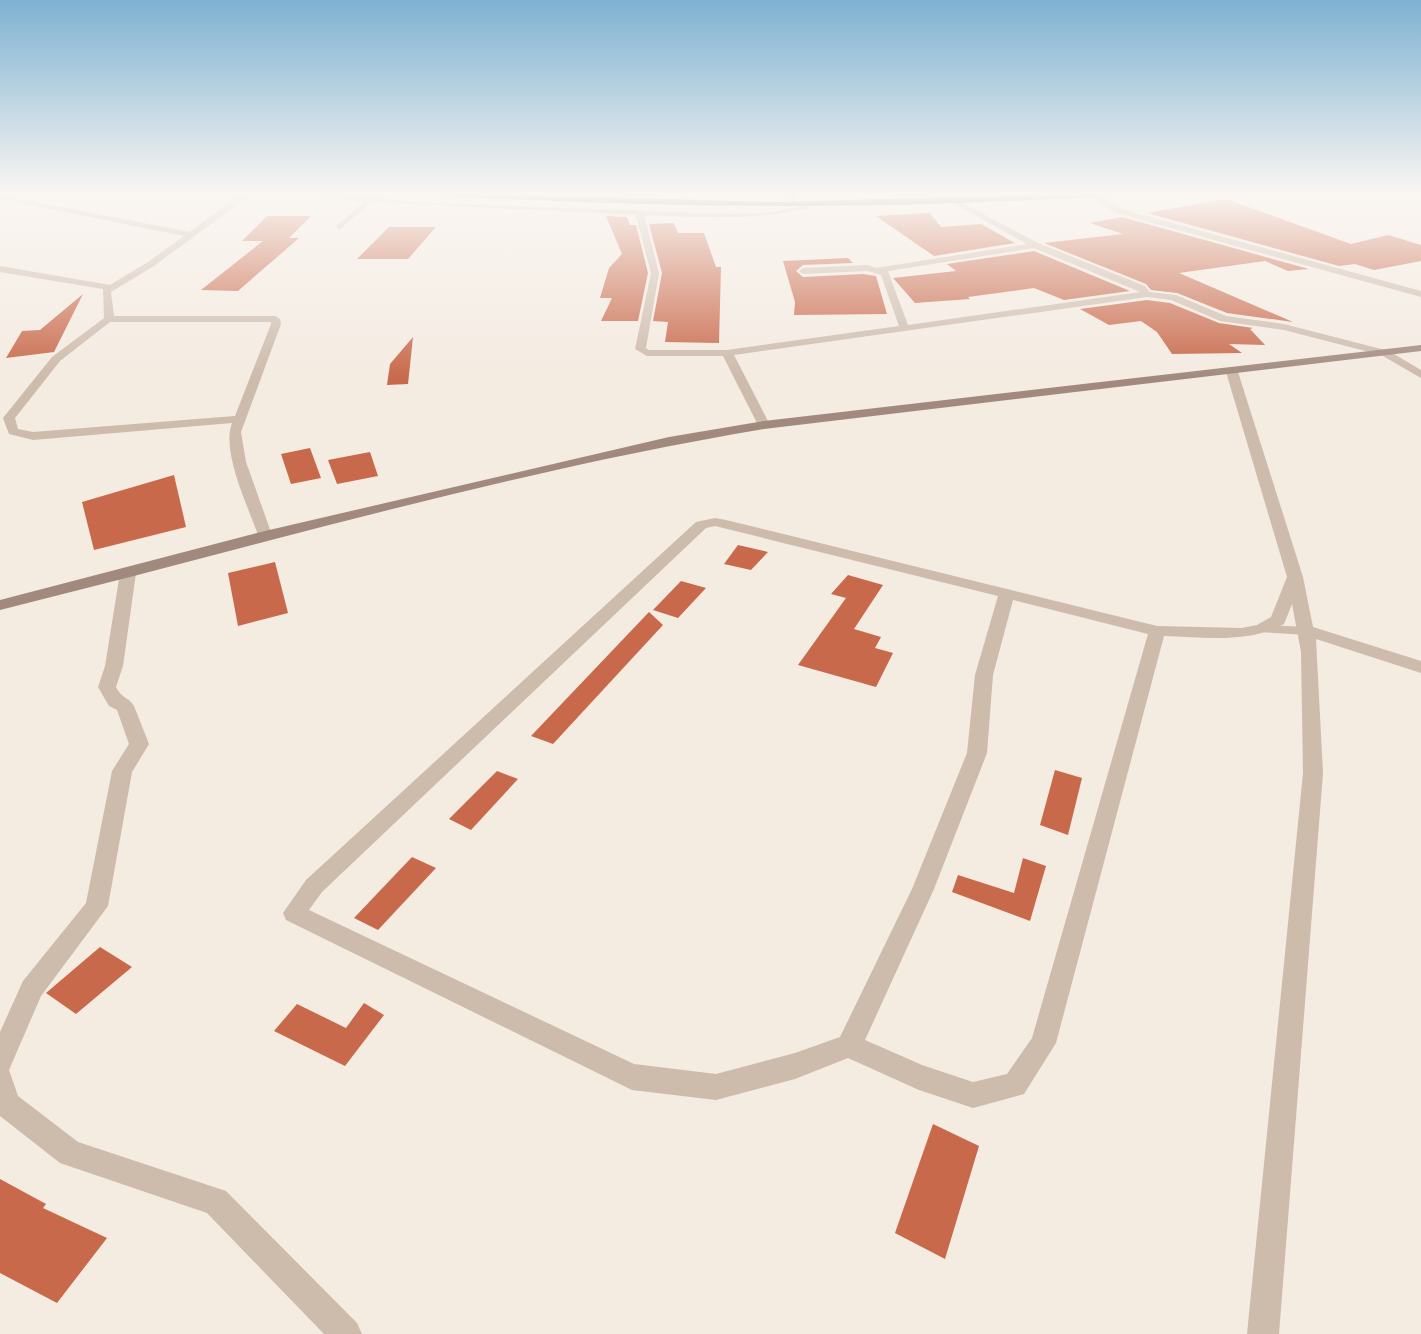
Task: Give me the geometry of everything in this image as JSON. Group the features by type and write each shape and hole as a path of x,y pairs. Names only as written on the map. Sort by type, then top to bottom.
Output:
{"street":[{"path":"163,254 106,291 110,313 108,319 56,359 9,418 13,431 33,436 238,419"},
{"path":"650,254 655,273 640,349 661,355 727,353 1147,295 1173,298 1224,319 1284,327 1385,354 1421,375"},
{"path":"803,271 877,270 977,254"},
{"path":"1058,254 1142,288 1147,295"},
{"path":"1276,254 1421,294"},
{"path":"0,270 111,288"},
{"path":"877,270 885,273 904,327"},
{"path":"108,319 275,318 276,324 235,432 239,462 265,534"},
{"path":"0,605 128,573 265,534 602,456 764,425 1421,348"},
{"path":"727,353 764,425"},
{"path":"1232,372 1308,631 1313,773 1263,1334"},
{"path":"1157,631 1043,1043 1015,1085 973,1095 919,1077 849,1046 794,1066 716,1087 632,1077 294,913 314,886 702,525 715,522 726,524 1157,631 1242,633 1262,629 1278,620 1294,576"},
{"path":"0,1061 32,989 97,906 122,771 139,744 125,706 115,702 107,687 114,666 128,573"},
{"path":"849,1046 923,889 977,753 984,675 1007,594"},
{"path":"1308,631 1421,667"},
{"path":"0,1079 7,1104 70,1153 216,1201 346,1334"}],"lane":[{"path":"1262,629 1308,631"}],"building":[{"path":"246,254 280,254 238,291 201,290"},
{"path":"362,254 412,254 408,259 357,259"},
{"path":"622,254 643,254 648,273 638,321 601,321 612,298 600,298 609,268"},
{"path":"657,254 712,254 716,267 721,267 719,343 665,342 668,322 653,321 662,273"},
{"path":"1012,254 1042,254 1130,291 1064,300 1034,288 968,297 970,299 915,303 893,278 956,271 947,264"},
{"path":"1072,254 1256,254 1309,269 1288,271 1265,261 1179,273 1293,322 1227,313 1177,293 1151,290 1146,284"},
{"path":"1296,254 1421,254 1421,261 1374,270 1355,264 1339,266"},
{"path":"848,258 853,263 803,265 796,271 803,277 863,274 876,276 887,314 794,315 795,302 783,261"},
{"path":"83,294 54,352 6,358 22,331 40,330"},
{"path":"1147,300 1170,303 1219,323 1253,328 1250,329 1265,345 1229,344 1242,353 1172,354 1157,332 1141,321 1109,325 1080,309"},
{"path":"413,337 408,384 387,385 390,364"},
{"path":"310,448 321,478 291,484 281,454"},
{"path":"370,452 378,476 337,484 328,460"},
{"path":"174,475 186,527 94,550 82,502"},
{"path":"738,545 768,552 751,570 724,564"},
{"path":"275,562 288,613 238,626 228,573"},
{"path":"848,575 883,585 854,629 881,637 875,648 893,653 876,687 798,665 846,598 831,594"},
{"path":"681,581 706,588 678,618 653,610"},
{"path":"649,612 663,625 553,744 531,736"},
{"path":"1055,770 1082,778 1068,835 1040,825"},
{"path":"497,771 518,779 471,830 449,819"},
{"path":"412,857 436,868 378,930 354,918"},
{"path":"1023,858 1046,866 1030,921 952,892 958,875 1014,893"},
{"path":"100,947 132,967 76,1014 46,993"},
{"path":"364,1003 384,1015 345,1066 274,1031 297,1004 346,1028"},
{"path":"933,1124 979,1146 945,1259 895,1233"},
{"path":"0,1179 46,1204 43,1208 107,1238 57,1303 0,1273"}]}
